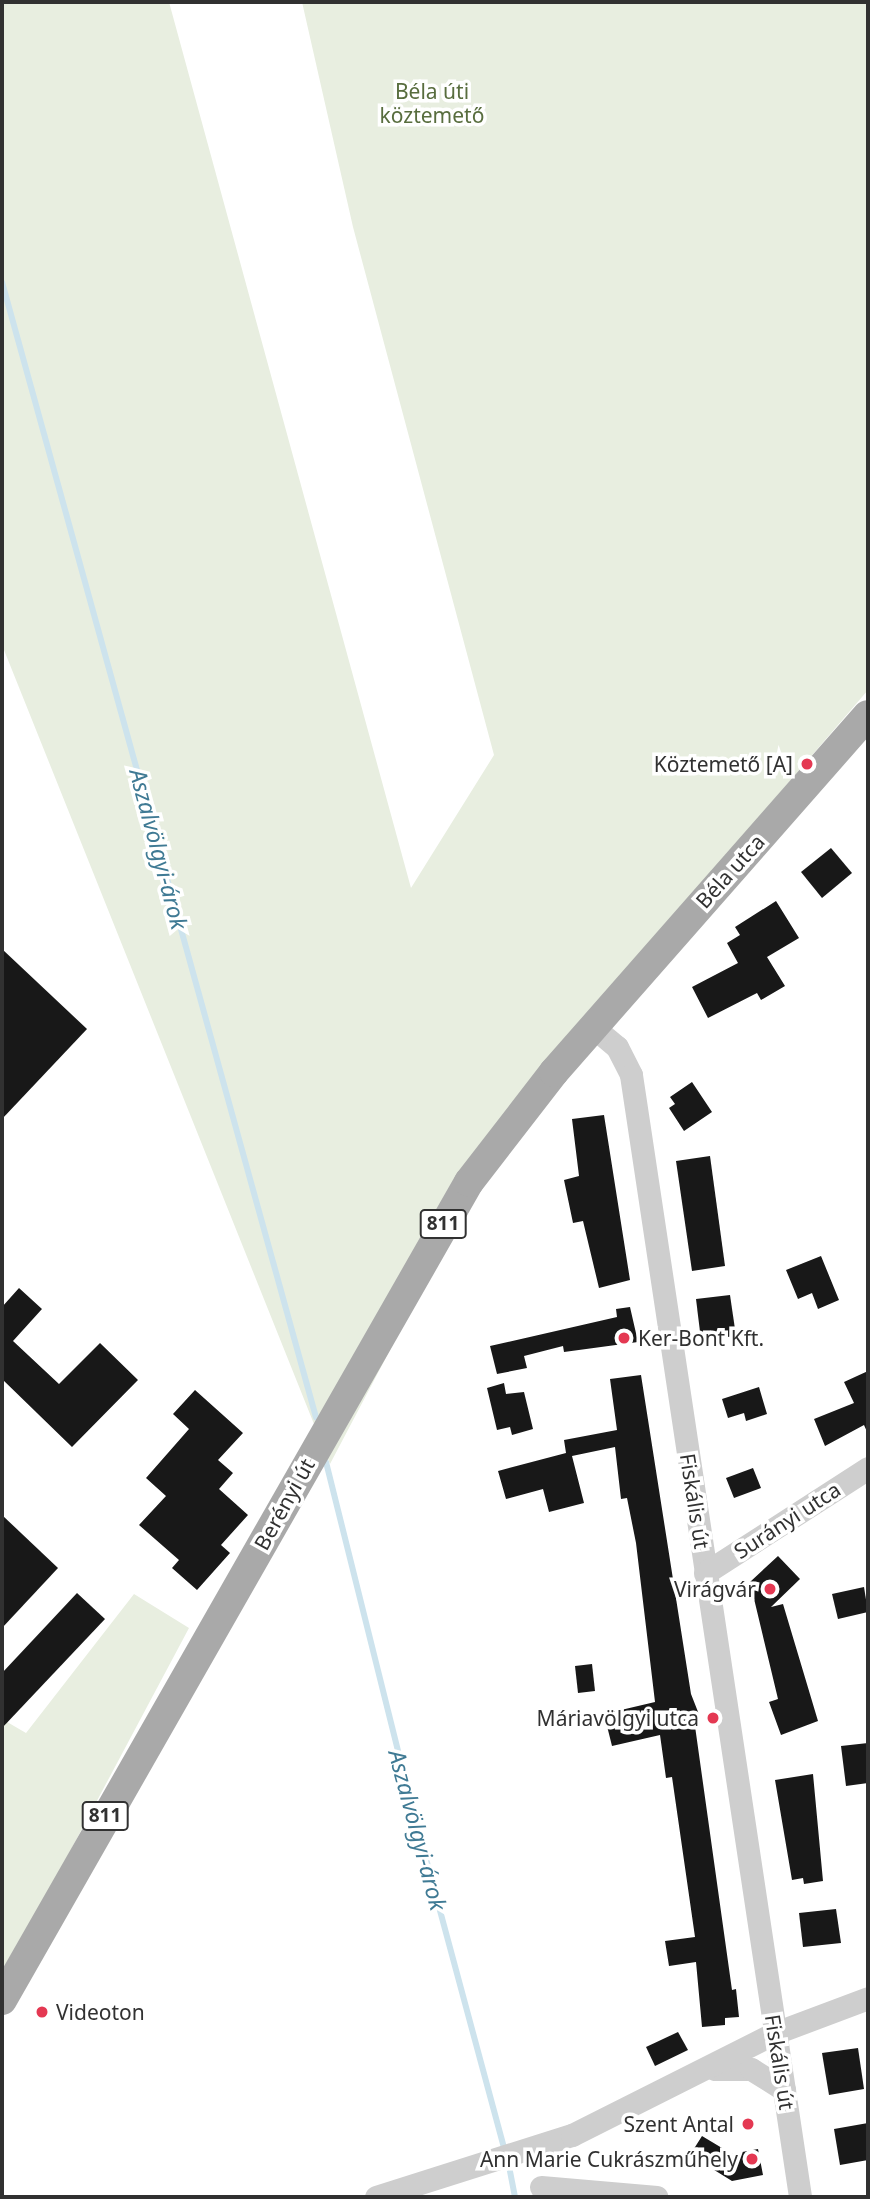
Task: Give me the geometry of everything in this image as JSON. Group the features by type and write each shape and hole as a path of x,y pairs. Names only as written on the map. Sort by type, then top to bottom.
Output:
{"main road":[{"name":"Béla utca","path":"593,1027 868,715"},
{"name":"Berényi út","path":"2,2000 425,1252 503,1137 593,1027"}],"street":[{"name":"Fiskális út","path":"593,1027 617,1047 631,1075 800,2197"},
{"name":"Surányi utca","path":"705,1573 868,1468"},
{"path":"376,2197 529,2151 704,2070 775,2033 868,1998"},
{"path":"704,2070 751,2069 784,2090"},
{"path":"541,2187 657,2197"}],"green space":[{"name":"Béla úti köztemető","path":"2,2 169,2 411,888 494,755 353,227 302,2 868,2 868,690 650,944 500,1141 330,1464 2,645"},
{"path":"134,1594 189,1628 2,1979 2,1719 26,1733"}],"building":[{"path":"831,848 852,873 822,898 801,872"},
{"path":"776,901 799,938 767,957 785,986 761,1000 757,993 708,1018 692,987 738,963 727,943 740,935 735,927"},
{"path":"2,949 87,1029 2,1119"},
{"path":"692,1082 712,1112 684,1131 669,1108 675,1104 670,1097"},
{"path":"604,1115 630,1280 599,1288 583,1221 573,1223 564,1180 579,1176 572,1119"},
{"path":"710,1156 725,1266 692,1271 676,1161"},
{"path":"821,1256 839,1300 818,1309 812,1293 798,1299 786,1270"},
{"path":"19,1288 42,1309 13,1341 59,1384 100,1343 138,1380 72,1447 2,1379 2,1307"},
{"path":"730,1295 736,1336 701,1340 696,1299"},
{"path":"630,1307 638,1342 564,1352 563,1346 524,1356 527,1368 497,1374 490,1346 617,1317 616,1309"},
{"path":"868,1371 868,1434 864,1425 825,1446 814,1419 854,1403 844,1382"},
{"path":"641,1375 691,1694 700,1717 694,1719 732,1990 736,1989 739,2017 725,2018 725,2025 702,2027 696,1962 669,1966 665,1941 695,1937 672,1777 666,1778 660,1735 612,1746 604,1714 655,1702 636,1543 627,1498 621,1499 615,1447 572,1456 584,1503 549,1512 543,1489 506,1499 498,1471 566,1453 564,1440 617,1430 610,1379"},
{"path":"504,1383 506,1394 524,1392 533,1429 512,1435 510,1427 497,1430 487,1388"},
{"path":"759,1387 767,1414 746,1421 744,1413 728,1418 722,1399"},
{"path":"195,1390 243,1433 218,1460 233,1473 219,1489 248,1515 221,1545 230,1553 197,1590 172,1568 179,1560 139,1525 166,1496 146,1478 189,1429 173,1414"},
{"path":"753,1468 761,1488 734,1498 726,1478"},
{"path":"2,1515 58,1568 2,1628"},
{"path":"778,1556 800,1579 771,1607 783,1604 818,1721 781,1735 769,1702 778,1699 750,1582"},
{"path":"864,1587 868,1612 838,1619 832,1594"},
{"path":"77,1593 105,1619 2,1728 2,1673"},
{"path":"592,1664 595,1691 578,1693 575,1666"},
{"path":"868,1743 868,1783 846,1786 841,1746"},
{"path":"813,1774 823,1881 804,1884 803,1878 792,1880 775,1780"},
{"path":"836,1909 841,1943 803,1947 799,1913"},
{"path":"678,2032 688,2050 655,2066 646,2047"},
{"path":"858,2048 864,2089 829,2095 822,2053"},
{"path":"868,2123 868,2160 840,2165 834,2129"},
{"path":"702,2136 732,2154 758,2149 763,2175 732,2181 690,2155"}],"waterway":[{"name":"Aszalvölgyi-árok","path":"2,282 316,1417"},
{"name":"Aszalvölgyi-árok","path":"326,1462 408,1792 505,2151"},
{"name":"Aszalvölgyi-árok","path":"508,2161 515,2197"}],"place":[{"name":"Köztemető [A]","path":"807,764"},
{"name":"Ker-Bont Kft.","path":"624,1338"},
{"name":"Virágvár","path":"770,1589"},
{"name":"Máriavölgyi utca","path":"713,1718"},
{"name":"Videoton","path":"42,2012"},
{"name":"Szent Antal","path":"748,2124"},
{"name":"Ann Marie Cukrászműhely","path":"752,2159"}]}
